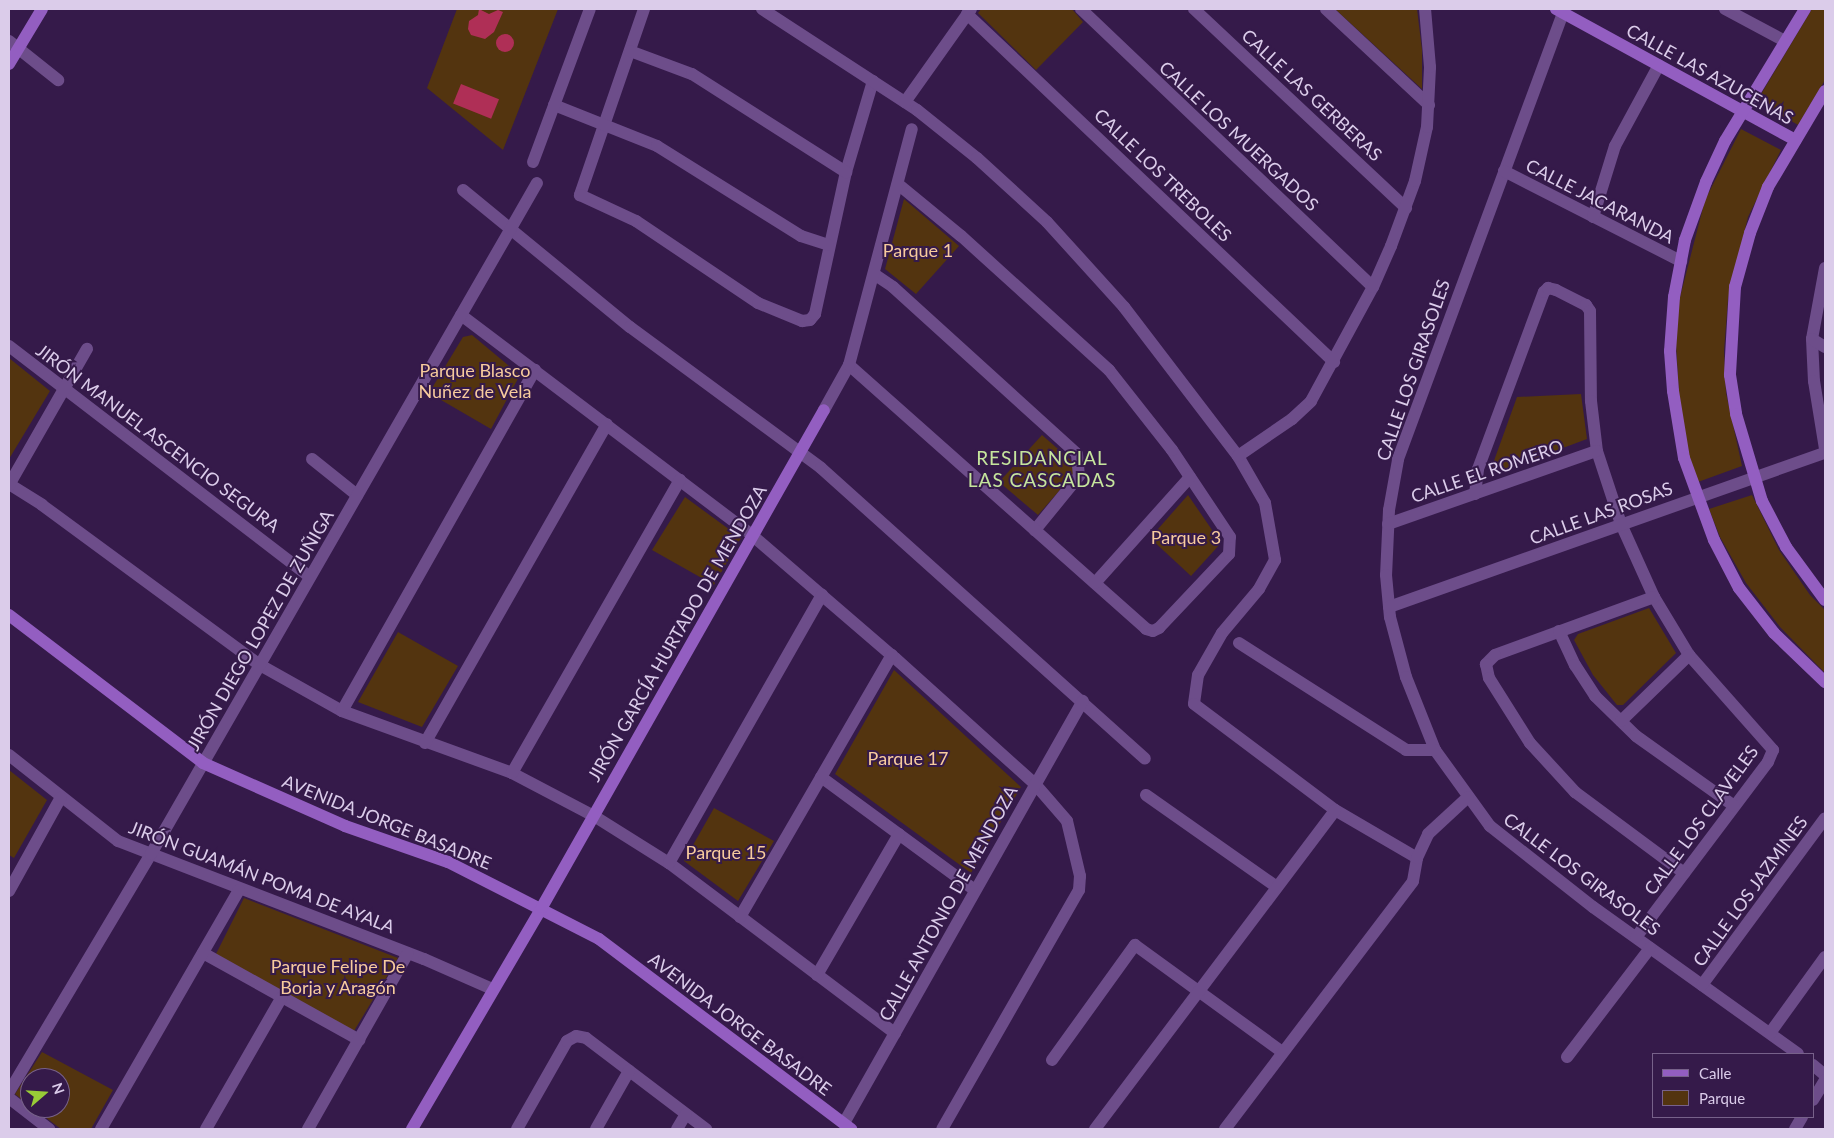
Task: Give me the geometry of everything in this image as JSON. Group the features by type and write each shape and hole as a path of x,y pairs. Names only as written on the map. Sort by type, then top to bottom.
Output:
{"street":[{"path":"9,64 13,45 42,9"},
{"path":"533,162 590,9"},
{"path":"644,9 580,194 636,220 758,303 802,321 810,320 815,314 828,245 846,172 873,81"},
{"path":"762,9 905,102 977,158 1047,222 1124,307 1238,456 1265,502 1275,560 1259,590 1222,634 1198,675 1194,704 1335,810 1417,858"},
{"name":"CALLE LOS MUERGADOS","path":"1081,9 1373,287"},
{"name":"CALLE LAS GERBERAS","path":"1194,9 1406,208"},
{"path":"1326,9 1429,105"},
{"path":"1725,9 1785,41"},
{"path":"1805,9 1743,111 1706,182 1681,261 1674,297 1670,350 1672,391 1684,458 1697,497 1739,588 1774,633 1825,682"},
{"path":"1238,456 1292,419 1311,401 1334,362 1373,287 1406,208 1422,154 1429,105 1430,58 1425,10"},
{"path":"905,102 969,11"},
{"name":"CALLE LOS TREBOLES","path":"969,11 1334,362"},
{"name":"CALLE LAS AZUCENAS","path":"1560,11 1795,140"},
{"name":"CALLE LOS GIRASOLES","path":"1560,11 1504,171 1410,422 1398,460 1388,524 1386,575 1389,607 1406,677 1435,750 1490,826 1650,948 1797,1053"},
{"path":"13,45 58,80"},
{"path":"630,51 692,74 846,172"},
{"path":"1593,217 1615,146 1659,65"},
{"path":"1825,91 1795,140 1765,196 1750,233 1735,288 1730,376 1736,414 1753,477 1762,501 1786,547 1825,600"},
{"path":"554,105 605,122 658,146 802,236 828,245"},
{"name":"JIRÓN GARCÍA HURTADO DE MENDOZA","path":"412,1129 492,989 542,907 849,365 912,129"},
{"name":"CALLE JACARANDA","path":"1504,171 1681,261"},
{"name":"JIRÓN DIEGO LOPEZ DE ZUÑIGA","path":"9,1092 151,854 537,183"},
{"path":"849,365 1095,583 1153,631 1229,554 1232,545 1230,537 1190,477 1109,370 961,236 898,184"},
{"path":"463,190 630,327 800,453 1083,701 1145,759"},
{"path":"1825,268 1812,339 1814,380 1825,449"},
{"path":"874,274 894,287 1077,454 1079,476 1035,530"},
{"name":"CALLE LOS CLAVELES","path":"1475,494 1478,469 1548,288 1586,305 1590,311 1591,401 1597,451 1621,524 1654,597 1689,654 1773,750 1768,762 1636,937"},
{"path":"461,315 753,536 892,655 1035,784 1071,829 1080,876 1079,890 942,1129"},
{"path":"1812,339 1825,347"},
{"name":"JIRÓN MANUEL ASCENCIO SEGURA","path":"9,346 310,577"},
{"path":"87,349 9,484 42,505 260,665 342,710 425,743 512,773 594,816 669,863 894,1033"},
{"path":"342,710 535,370"},
{"path":"425,743 607,424"},
{"name":"CALLE EL ROMERO","path":"1388,524 1597,451"},
{"name":"CALLE LAS ROSAS","path":"1389,607 1825,453"},
{"path":"312,459 357,495"},
{"path":"1095,583 1190,477"},
{"path":"512,773 680,480"},
{"path":"669,863 822,595"},
{"path":"1654,597 1489,659 1486,664 1489,678 1530,743 1575,792 1684,873"},
{"name":"AVENIDA JORGE BASADRE","path":"9,615 203,763 345,826 448,862 542,907 599,939 848,1126"},
{"path":"1559,632 1574,665 1595,696 1621,721 1734,806"},
{"path":"1240,643 1406,750 1435,750"},
{"path":"1621,721 1689,654"},
{"path":"740,917 892,655"},
{"name":"CALLE ANTONIO DE MENDOZA","path":"848,1126 894,1033 1083,701"},
{"name":"JIRÓN GUAMÁN POMA DE AYALA","path":"9,755 118,841 239,890 408,953 492,989"},
{"path":"821,777 975,890"},
{"path":"1146,795 1277,887"},
{"path":"9,891 61,797"},
{"path":"1225,1129 1281,1051 1413,881 1417,858 1428,834 1468,797"},
{"path":"1095,1129 1200,992 1335,810"},
{"name":"CALLE LOS JAZMINES","path":"1702,985 1825,818"},
{"path":"817,975 899,834"},
{"path":"101,1129 239,890"},
{"path":"1052,1060 1135,945 1281,1051"},
{"path":"1568,1057 1650,948"},
{"path":"203,953 359,1040"},
{"path":"308,1129 408,953"},
{"path":"1770,1033 1821,973 1825,957"},
{"path":"206,1129 282,997"},
{"path":"517,1129 571,1038 586,1038 706,1129"},
{"path":"1814,1066 1825,1075"},
{"path":"596,1129 629,1071"},
{"path":"1814,1098 1825,1080"},
{"path":"9,1098 49,1129"},
{"path":"677,1129 686,1114"},
{"path":"1795,1129 1801,1118"}],"green space":[{"path":"457,9 558,9 503,150 427,88"},
{"path":"981,9 1072,9 1083,22 1036,70 978,13"},
{"path":"1335,9 1417,9 1422,50 1422,89"},
{"path":"1812,9 1825,9 1825,80 1798,125 1757,101"},
{"path":"1741,129 1781,150 1748,217 1728,299 1724,351 1726,393 1742,466 1698,482 1687,450 1679,394 1676,344 1679,301 1705,200"},
{"name":"Parque 1","path":"904,199 959,246 916,294 885,269"},
{"name":"Parque Blasco Nuñez de Vela","path":"472,335 520,375 491,429 429,393 463,337"},
{"path":"9,358 50,391 9,459"},
{"path":"1581,394 1587,439 1496,473 1491,469 1517,397"},
{"path":"1042,435 1073,462 1073,475 1038,515 999,482"},
{"name":"Parque 3","path":"1188,495 1221,543 1191,576 1150,538"},
{"path":"1752,495 1779,550 1810,595 1825,610 1825,673 1780,627 1746,583 1720,537 1709,509"},
{"path":"685,497 741,538 714,585 652,550"},
{"path":"1649,608 1676,653 1623,705 1617,705 1593,675 1574,640 1578,634"},
{"path":"398,632 458,666 422,727 358,702"},
{"name":"Parque 17","path":"894,670 1021,787 971,873 835,774"},
{"path":"9,770 47,800 14,858 9,855"},
{"name":"Parque 15","path":"714,808 774,841 738,901 684,861"},
{"name":"Parque Felipe De Borja y Aragón","path":"244,898 398,958 354,1031 216,954"},
{"path":"42,1052 113,1090 91,1129 61,1129 46,1118 70,1118 70,1068 32,1068"},
{"path":"20,1086 20,1098 15,1094"}],"shaded area":[{"path":"479,9 489,14 498,10 503,12 494,32 485,39 471,35 468,29 469,21 478,15"},
{"path":"501,34 509,34 514,39 512,50 501,52 496,47 496,39"},
{"path":"461,84 499,99 491,119 453,103"}],"district":[{"name":"RESIDANCIAL LAS CASCADAS","path":"1042,469"}]}
